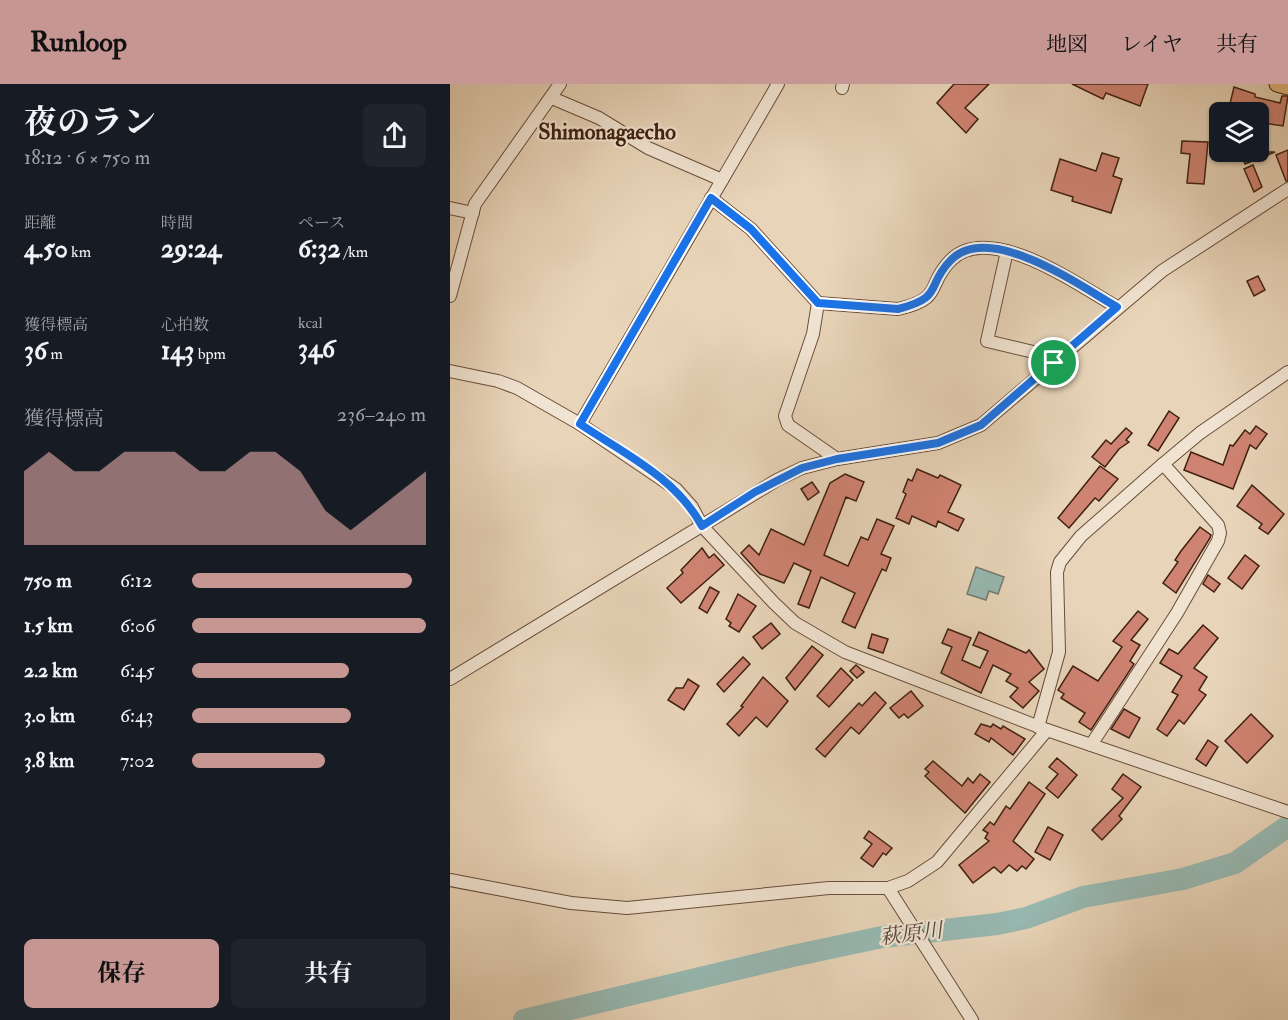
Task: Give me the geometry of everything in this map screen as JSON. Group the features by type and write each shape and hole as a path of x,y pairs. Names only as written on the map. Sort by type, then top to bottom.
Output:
{"main road":[{"path":"1277,84 1288,87"}],"street":[{"path":"450,296 475,204 560,84"},
{"path":"580,424 778,84"},
{"path":"552,98 599,118 648,148 722,180"},
{"path":"450,679 777,480 802,468 837,459 938,443 961,435 1002,410 1117,307 1187,253 1288,189"},
{"path":"711,198 751,229 818,303 898,309 909,307 928,299 943,271 960,253 973,247 1007,251 1036,261 1117,307"},
{"path":"450,208 472,213"},
{"path":"1007,251 987,341 1046,355 1054,363"},
{"path":"818,303 813,334 785,416 788,425 837,459"},
{"path":"450,371 487,378 517,388 580,424 676,489 692,507 702,526 774,603 795,623 845,652 1042,728 1288,812"},
{"path":"450,880 571,903 627,908 829,888 892,893 937,862 1042,728 1059,652 1057,572 1060,562 1081,536 1200,433 1288,372"},
{"path":"1092,745 1177,613 1218,541 1220,532 1218,525 1163,464"},
{"path":"892,893 972,1020"}],"water":[{"path":"976,567 1004,577 998,594 989,591 986,600 967,594"}],"building":[{"path":"954,84 989,84 965,108 978,119 966,133 937,103"},
{"path":"1072,84 1148,84 1140,106 1106,93 1103,99"},
{"path":"1234,87 1255,94 1255,97 1280,103 1282,96 1288,96 1283,126 1269,124 1269,102 1230,102"},
{"path":"1182,141 1208,142 1204,184 1187,183 1190,154 1181,153"},
{"path":"1288,150 1288,181 1286,181 1276,155"},
{"path":"1102,153 1119,158 1113,176 1122,179 1111,213 1072,201 1073,197 1051,190 1060,159 1096,171"},
{"path":"1253,165 1262,187 1254,192 1244,169"},
{"path":"1258,276 1265,290 1254,296 1247,281"},
{"path":"1169,411 1179,418 1158,451 1148,445"},
{"path":"1256,426 1267,434 1256,449 1250,445 1233,489 1184,470 1191,452 1223,465 1230,445 1233,446 1245,430 1250,434"},
{"path":"1126,428 1132,433 1126,440 1129,442 1119,449 1105,467 1092,457 1106,440 1111,444"},
{"path":"1100,466 1118,479 1099,501 1095,498 1069,528 1058,518"},
{"path":"917,469 938,478 940,475 961,485 948,512 964,519 958,531 938,521 936,527 912,516 909,524 896,518 906,494 903,492 908,479 912,481"},
{"path":"845,474 864,482 856,501 846,497 824,555 848,566 861,537 868,540 877,519 894,526 881,554 891,558 886,571 882,569 855,628 842,622 855,593 821,577 809,608 798,604 811,571 794,563 784,583 760,574 741,553 749,545 759,555 771,529 804,545 830,483"},
{"path":"812,482 819,492 808,500 801,489"},
{"path":"1252,485 1284,514 1268,534 1259,528 1262,524 1237,506"},
{"path":"1200,527 1211,535 1210,538 1176,593 1163,583 1178,562 1175,560"},
{"path":"702,548 709,558 714,554 724,565 681,603 667,588 683,573 681,570"},
{"path":"1245,555 1259,566 1242,589 1228,578"},
{"path":"1208,575 1220,584 1214,592 1203,584"},
{"path":"710,587 719,592 707,613 699,608"},
{"path":"738,594 756,606 739,632 729,626 731,623 726,619"},
{"path":"1138,611 1148,619 1131,640 1140,645 1130,661 1134,664 1091,730 1079,722 1085,713 1061,698 1064,694 1058,690 1073,666 1098,681 1122,647 1113,641"},
{"path":"771,623 780,634 762,649 753,637"},
{"path":"1203,625 1218,638 1194,668 1207,677 1199,690 1206,695 1184,724 1179,720 1167,736 1157,729 1178,695 1172,692 1182,676 1160,663 1169,649 1178,654"},
{"path":"948,629 971,638 962,660 980,668 988,651 973,645 979,632 1026,653 1029,650 1044,669 1029,682 1039,691 1023,708 1010,697 1018,688 1006,681 1011,674 993,665 981,693 941,673 952,647 942,643"},
{"path":"872,634 888,639 883,653 868,648"},
{"path":"812,646 823,655 795,690 786,678"},
{"path":"743,657 750,664 724,692 717,684"},
{"path":"856,665 864,672 857,678 850,671"},
{"path":"841,668 853,680 829,707 817,696"},
{"path":"763,677 788,701 767,727 756,717 739,736 727,724 743,707 741,706"},
{"path":"688,679 699,686 684,710 668,700 676,688 683,688"},
{"path":"911,691 923,706 908,718 904,714 899,718 890,708"},
{"path":"875,692 886,703 859,734 851,727 825,757 816,749 859,703 862,706"},
{"path":"1124,709 1140,718 1129,738 1111,729"},
{"path":"1251,714 1273,736 1247,763 1225,741"},
{"path":"981,724 991,727 993,724 1001,729 1003,726 1025,739 1013,755 991,738 989,742 975,734"},
{"path":"1208,740 1218,747 1206,766 1196,759"},
{"path":"1057,758 1077,775 1058,798 1046,788 1058,774 1049,767"},
{"path":"933,761 962,786 968,778 973,783 980,774 990,782 965,813 925,776 929,772 925,769"},
{"path":"1123,774 1141,787 1119,816 1122,819 1102,840 1092,830 1123,798 1112,789"},
{"path":"1029,782 1045,794 1013,841 1034,859 1026,869 1022,866 1017,871 1009,865 1001,873 994,867 973,883 959,865 989,841 985,838 988,833 983,830 990,822 994,825 1006,806 1010,809"},
{"path":"1048,827 1063,835 1050,860 1035,852"},
{"path":"869,831 892,848 886,855 883,853 873,867 861,858 872,844 864,838"}],"waterway":[{"name":"萩原川","path":"524,1020 788,957 882,937 997,924 1026,918 1083,897 1183,879 1235,863 1288,826"}],"district":[{"name":"Shimonagaecho","path":"607,132"}],"route":[{"path":"711,198 751,229 815,297 818,303 898,309 909,307 928,299 951,260 973,247 1007,251 1036,261 1117,307 1054,363 1002,410 981,425 961,435 938,443 837,459 802,468 755,492 702,526 692,507 676,489 580,424 711,198"}]}
